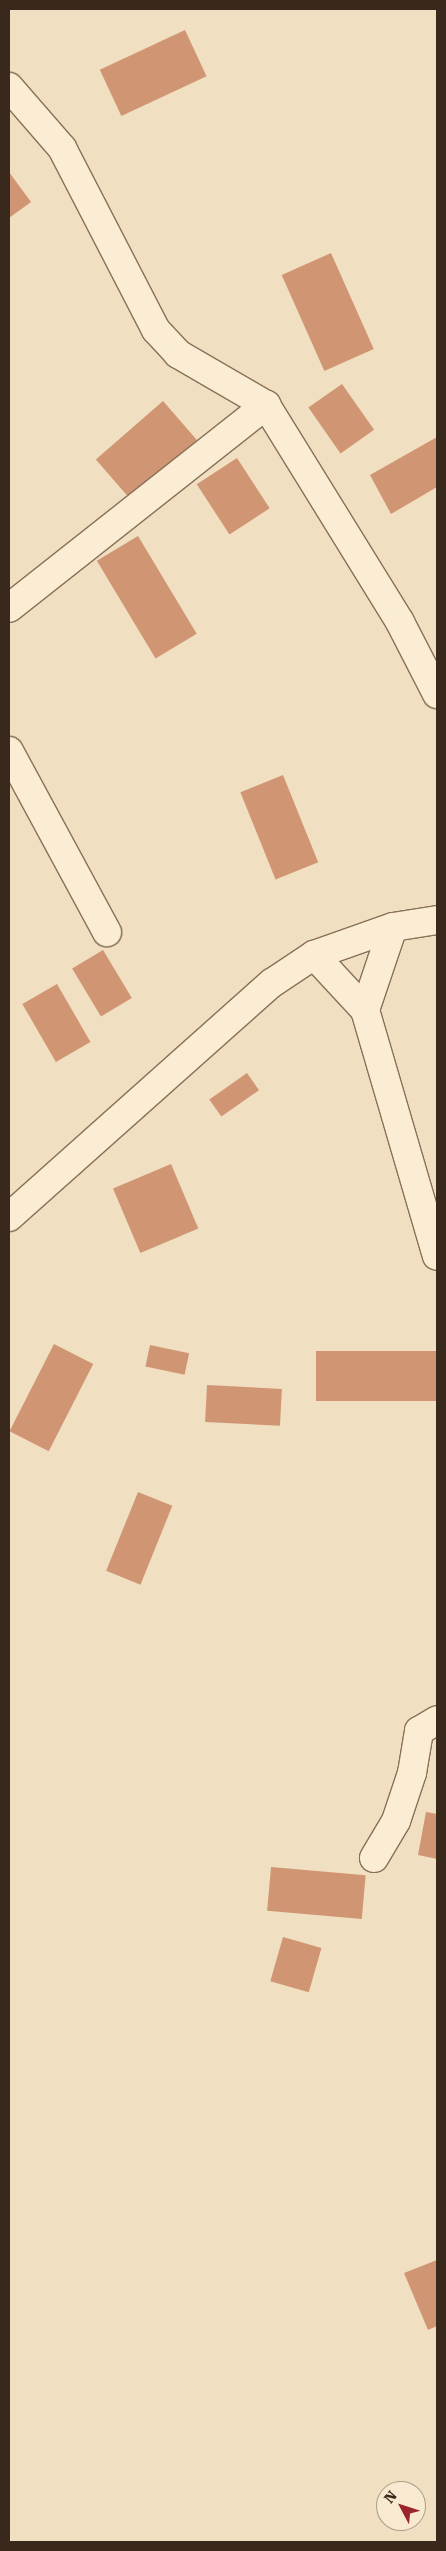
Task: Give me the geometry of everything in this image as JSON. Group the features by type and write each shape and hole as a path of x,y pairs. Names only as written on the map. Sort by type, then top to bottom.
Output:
{"street":[{"path":"9,87 62,148 156,330 178,354 266,406 400,622 437,694"},
{"path":"9,608 266,406"},
{"path":"9,751 107,932"},
{"path":"9,1217 272,983 314,955 393,927 437,920"},
{"path":"364,1010 393,927"},
{"path":"314,955 364,1010 437,1256"},
{"path":"374,1858 396,1821 412,1773 419,1732 437,1720"}],"building":[{"path":"185,30 207,76 121,116 100,70"},
{"path":"9,172 31,202 9,218"},
{"path":"331,253 374,349 324,371 282,275"},
{"path":"342,384 374,430 341,453 308,408"},
{"path":"163,401 197,440 130,499 96,459"},
{"path":"437,437 437,487 391,514 370,475"},
{"path":"237,458 270,508 229,534 197,484"},
{"path":"138,536 197,634 156,658 97,561"},
{"path":"283,775 318,862 276,879 240,792"},
{"path":"103,950 132,998 101,1017 72,969"},
{"path":"57,984 90,1042 56,1062 22,1004"},
{"path":"247,1073 259,1090 221,1117 209,1099"},
{"path":"171,1164 198,1228 140,1253 113,1189"},
{"path":"54,1344 93,1364 49,1451 10,1431"},
{"path":"150,1345 189,1353 185,1375 145,1367"},
{"path":"316,1351 437,1351 437,1401 316,1401"},
{"path":"207,1385 282,1389 280,1426 205,1422"},
{"path":"138,1492 172,1506 140,1585 106,1571"},
{"path":"426,1812 437,1814 437,1859 418,1855"},
{"path":"271,1867 366,1875 362,1919 267,1911"},
{"path":"283,1937 321,1948 309,1992 270,1981"},
{"path":"437,2260 437,2326 428,2330 404,2273"}]}
